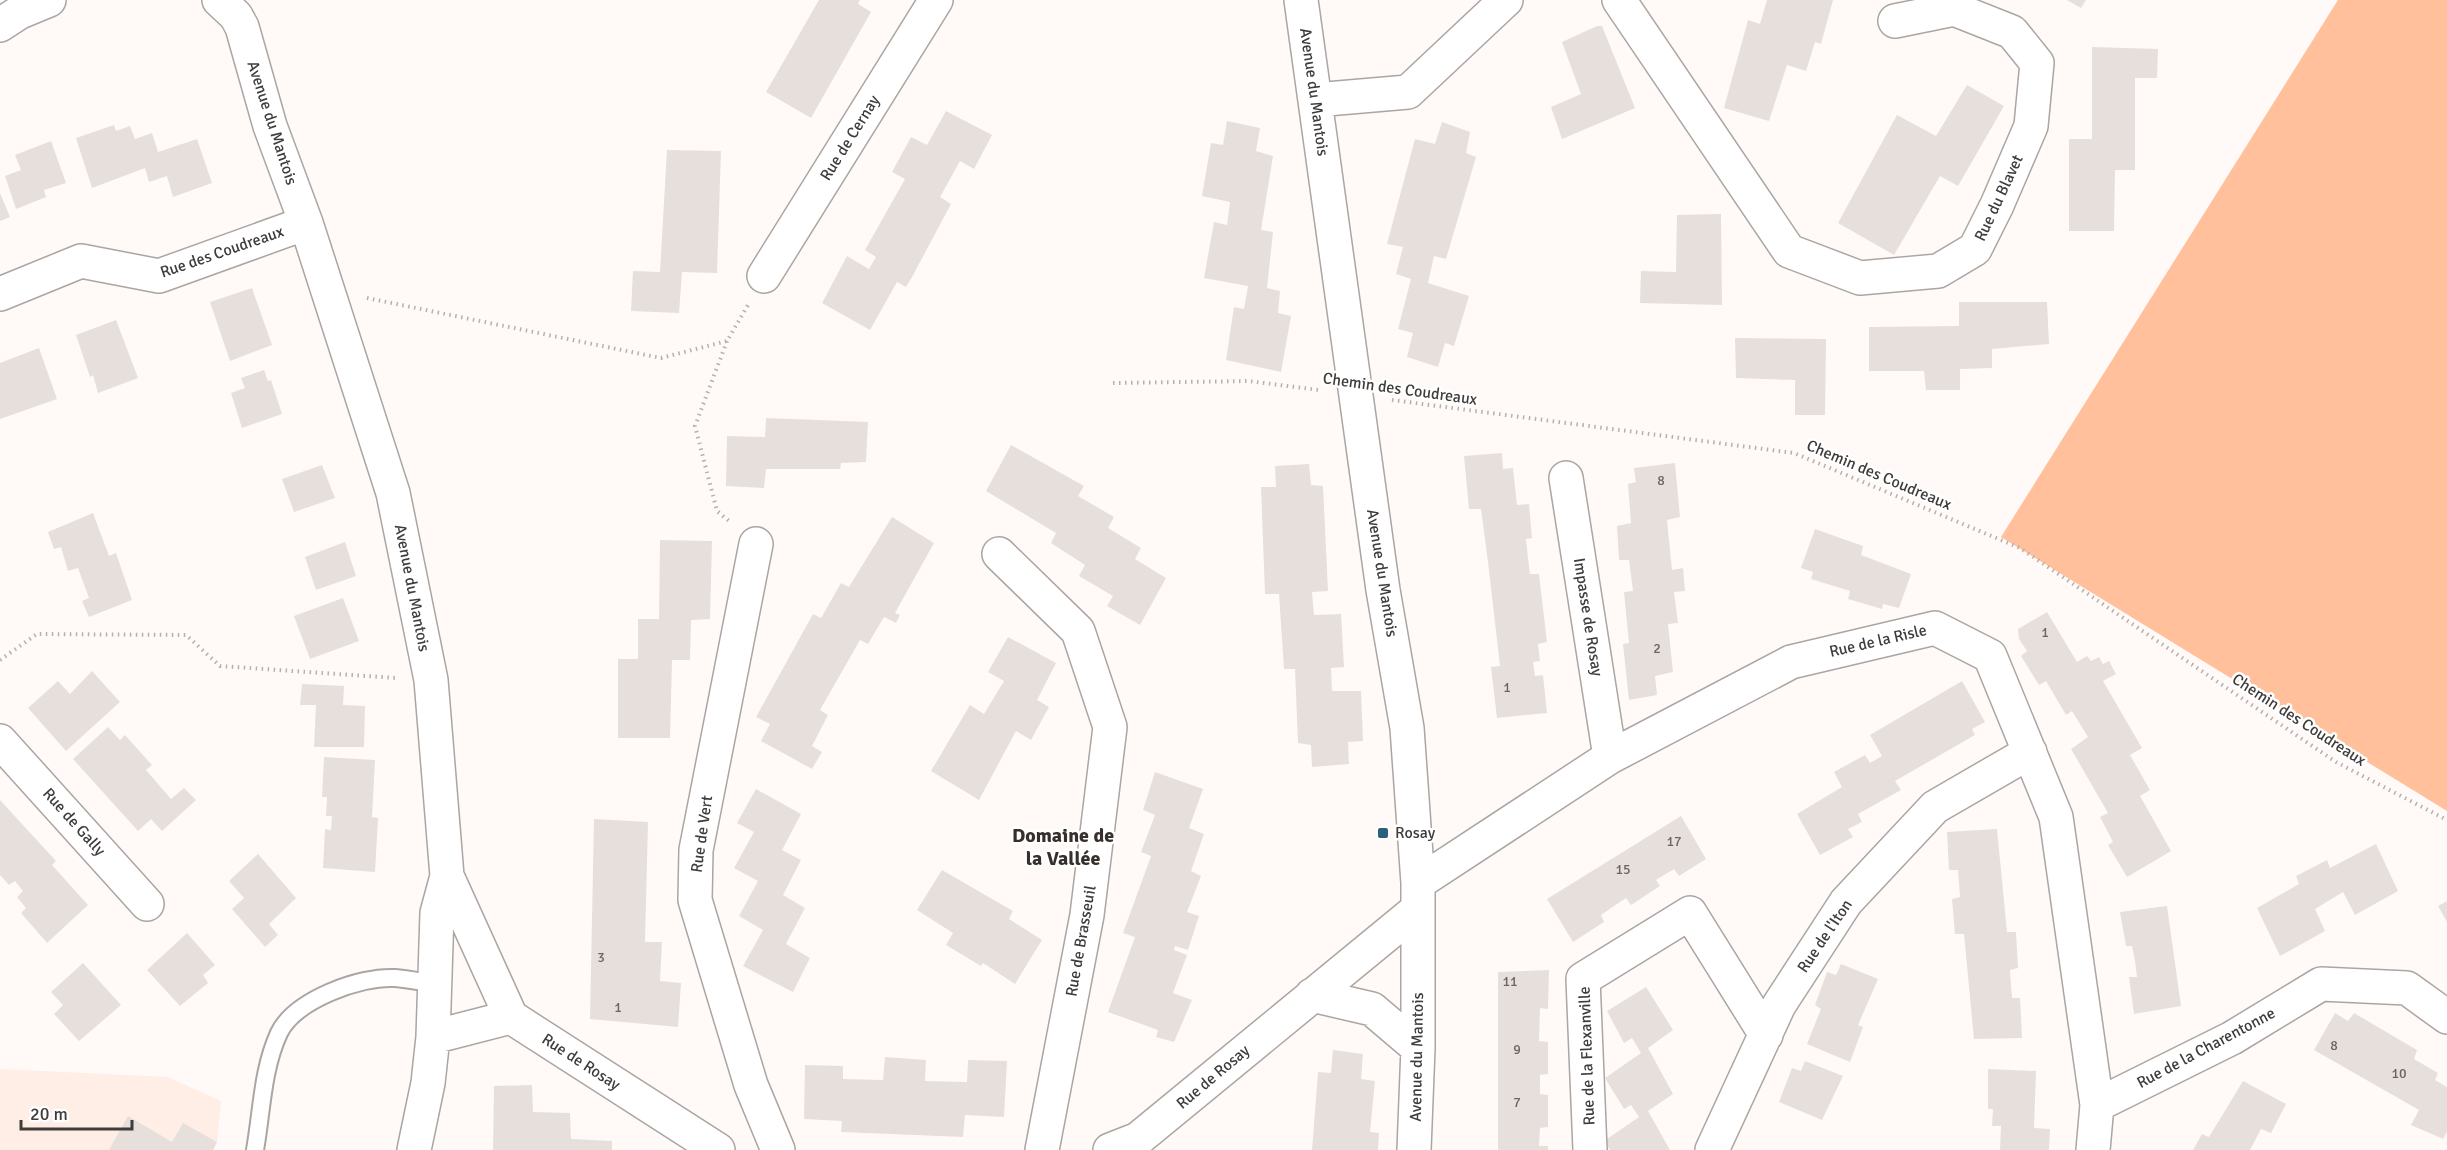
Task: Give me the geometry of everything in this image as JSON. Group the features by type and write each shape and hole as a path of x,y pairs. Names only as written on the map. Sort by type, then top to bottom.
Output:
{"street":[{"path":"0,25 20,12 50,0"},
{"name":"Avenue du Mantois","path":"219,0 236,16 248,45 270,126 306,223 393,493 430,680 447,876 437,913 436,984 428,1083 414,1150"},
{"name":"Avenue du Mantois","path":"243,0 248,45"},
{"name":"Rue de Cernay","path":"764,276 936,0"},
{"name":"Avenue du Mantois","path":"1301,0 1383,590 1407,728 1418,896 1418,1048 1414,1150"},
{"path":"1315,100 1408,92 1506,0"},
{"name":"Rue du Blavet","path":"1619,0 1789,251 1860,278 1938,271 1975,249 2031,126 2037,63 2012,32 1954,9 1895,21"},
{"name":"Rue des Coudreaux","path":"0,294 81,261 159,276 306,223"},
{"name":"Impasse de Rosay","path":"1566,478 1610,757"},
{"name":"Rue de Vert","path":"756,544 696,850 695,900 751,1085 778,1150"},
{"name":"Rue de Brasseuil","path":"999,554 1078,631 1110,726 1087,915 1042,1150"},
{"name":"Rue de la Risle","path":"1418,896 1610,757 1791,662 1935,628 1990,656 2056,817 2097,1105 2093,1150"},
{"name":"Rue de Gally","path":"0,741 147,904"},
{"name":"Rue de l'Iton","path":"1712,1150 1779,1005 1846,902 1935,807 2030,752"},
{"path":"433,1037 511,1017 447,876"},
{"name":"Rue de Rosay","path":"1110,1150 1138,1139 1312,994 1418,896"},
{"name":"Rue de la Flexanville","path":"1590,1150 1583,979 1690,913 1766,1035"},
{"name":"Rue de la Charentonne","path":"2097,1105 2232,1038 2321,984 2407,988 2447,1017"},
{"path":"1312,994 1372,1010 1418,1048"},
{"name":"Rue de Rosay","path":"511,1017 718,1150"}],"lane":[{"path":"255,1150 267,1069 280,1031 303,1006 342,986 392,978 436,984"}],"path":[{"path":"756,544 717,511 695,426 727,341 764,276"},
{"path":"360,297 661,358 727,341"},
{"name":"Chemin des Coudreaux","path":"1113,383 1248,381 1794,453 2020,548 2336,762 2447,820"},
{"path":"0,660 37,634 186,635 220,666 397,678"}],"shaded area":[{"path":"2338,0 2447,0 2447,811 2001,537"},
{"path":"0,1069 168,1077 221,1101 217,1142 213,1150 0,1150"}],"building":[{"path":"819,0 860,0 858,4 871,12 811,118 766,92"},
{"path":"1767,0 1833,0 1821,44 1815,42 1806,71 1787,65 1769,121 1724,108 1748,20 1760,24"},
{"path":"2067,0 2086,0 2081,8"},
{"path":"1597,26 1602,26 1635,108 1562,139 1551,107 1581,94 1562,42"},
{"path":"2092,47 2158,49 2157,78 2135,78 2135,170 2115,170 2114,231 2069,231 2069,139 2092,139"},
{"path":"1967,85 2004,106 1958,186 1940,176 1894,255 1838,223 1897,115 1936,136"},
{"path":"946,111 992,135 974,169 960,161 940,197 951,204 906,287 897,282 870,330 822,303 847,256 869,269 876,257 865,250 905,179 892,172 911,137 927,145"},
{"path":"1227,121 1260,128 1256,151 1273,156 1261,230 1273,232 1267,288 1280,291 1278,313 1291,316 1281,372 1226,360 1234,307 1244,309 1248,286 1204,278 1214,222 1227,225 1230,202 1202,196 1211,143 1223,145"},
{"path":"1442,122 1470,132 1466,153 1476,157 1446,259 1434,256 1428,283 1469,296 1454,346 1445,343 1438,367 1407,357 1413,333 1398,329 1411,279 1396,274 1403,247 1387,244 1415,139 1435,144"},
{"path":"114,125 116,131 130,126 135,139 152,133 158,152 197,139 212,183 173,197 167,176 149,182 145,168 92,188 76,138"},
{"path":"51,141 66,183 44,190 46,197 16,209 5,176 21,170 15,155"},
{"path":"667,150 721,151 717,273 682,272 679,313 631,311 633,271 660,272"},
{"path":"0,193 10,217 0,221"},
{"path":"1721,214 1722,305 1640,303 1641,271 1676,272 1677,215"},
{"path":"252,288 272,345 230,361 210,302"},
{"path":"1959,302 2047,302 2049,344 1992,349 1992,368 1960,369 1960,390 1926,390 1924,371 1869,371 1869,327 1959,326"},
{"path":"116,320 138,378 98,393 93,375 90,377 76,335"},
{"path":"1735,338 1826,339 1825,415 1795,415 1795,380 1736,378"},
{"path":"39,348 57,399 0,419 0,363"},
{"path":"264,370 268,381 271,380 282,414 242,428 231,393 245,388 241,378"},
{"path":"766,418 868,422 866,462 841,463 840,469 766,469 764,488 726,486 727,436 765,437"},
{"path":"1011,445 1084,486 1078,496 1114,517 1108,528 1141,548 1135,559 1166,578 1140,625 1107,606 1113,596 1079,576 1085,565 1051,543 1056,533 986,491"},
{"path":"1502,453 1503,469 1513,468 1517,505 1529,504 1532,538 1526,539 1530,574 1539,574 1547,642 1538,644 1540,661 1533,662 1535,676 1543,675 1547,713 1497,718 1491,667 1500,666 1488,562 1481,509 1469,509 1464,456"},
{"path":"1675,463 1680,517 1667,520 1672,570 1683,568 1685,591 1674,592 1678,623 1668,624 1673,672 1655,676 1657,695 1629,700 1623,644 1629,643 1624,592 1633,591 1629,560 1619,560 1617,526 1631,523 1628,484 1636,482 1634,468"},
{"path":"1309,464 1311,485 1323,486 1328,591 1312,592 1314,615 1341,614 1344,667 1331,668 1332,691 1361,691 1363,741 1348,742 1349,764 1312,767 1311,745 1298,743 1295,669 1284,669 1279,594 1265,594 1261,487 1276,487 1275,466"},
{"path":"322,465 335,498 294,512 282,479"},
{"path":"93,513 109,556 116,553 132,600 89,617 82,601 89,598 78,568 68,571 61,547 54,549 48,532"},
{"path":"892,517 934,543 895,613 900,615 896,623 884,617 868,644 860,640 820,710 828,715 812,746 822,752 812,769 761,741 770,724 756,717 813,614 821,618 841,583 849,587"},
{"path":"1815,529 1863,546 1861,555 1911,574 1899,608 1883,604 1882,609 1848,599 1850,591 1811,579 1813,572 1801,568"},
{"path":"660,540 712,541 710,619 691,620 690,660 672,660 670,738 618,738 618,659 638,659 638,619 659,619"},
{"path":"345,542 356,576 316,590 305,557"},
{"path":"343,598 359,641 310,659 294,616"},
{"path":"2047,612 2077,662 2087,656 2091,661 2099,657 2103,664 2109,661 2116,674 2103,681 2142,748 2130,755 2150,790 2140,796 2171,851 2127,877 2108,845 2113,842 2100,817 2108,813 2071,749 2088,737 2072,711 2066,715 2046,681 2039,685 2021,656 2027,651 2019,639 2018,629"},
{"path":"1008,637 1056,663 1037,700 1049,707 1031,740 1016,731 979,800 931,771 970,705 984,714 1004,681 988,672"},
{"path":"92,671 120,702 66,751 28,708 58,681 70,694"},
{"path":"1962,681 1985,722 1972,729 1975,735 1895,781 1901,790 1858,814 1862,822 1848,829 1853,837 1820,855 1797,814 1842,787 1834,772 1865,755 1870,763 1882,756 1870,735"},
{"path":"302,684 344,686 343,705 365,706 364,747 314,747 316,705 300,705"},
{"path":"108,727 120,740 125,735 152,765 146,770 171,799 184,788 196,800 162,831 151,819 138,831 73,759"},
{"path":"324,757 375,760 372,817 378,818 375,872 323,868 325,829 331,830 332,816 326,816 327,797 322,797"},
{"path":"1155,772 1203,789 1189,828 1204,834 1191,871 1201,876 1187,912 1199,916 1188,950 1175,946 1174,950 1187,955 1173,993 1192,1000 1174,1042 1156,1037 1158,1030 1108,1012 1135,937 1123,933 1151,856 1141,852 1155,815 1143,810"},
{"path":"756,789 801,814 782,850 801,860 783,895 805,908 786,944 810,958 793,992 743,966 763,930 739,916 758,881 734,868 754,832 737,823"},
{"path":"0,800 56,861 52,865 88,905 47,943 21,913 26,908 17,897 23,891 15,881 9,885 0,875"},
{"path":"1681,816 1706,859 1679,876 1674,869 1656,880 1660,886 1631,905 1626,898 1601,915 1604,922 1573,942 1547,899"},
{"path":"594,819 648,822 645,942 662,942 660,981 681,983 678,1027 590,1019"},
{"path":"1997,829 2007,932 2016,932 2018,968 2010,970 2012,998 2020,998 2022,1038 1974,1039 1964,934 1955,934 1952,899 1960,897 1958,870 1949,870 1947,832"},
{"path":"2376,844 2398,891 2355,915 2343,892 2315,909 2325,931 2280,956 2257,908 2299,884 2296,876 2327,860 2330,868"},
{"path":"258,854 296,898 269,924 278,935 265,947 232,909 244,898 229,881"},
{"path":"942,870 1013,911 1009,919 1042,940 1015,984 983,963 981,966 946,945 953,933 917,910"},
{"path":"2447,901 2447,922 2438,906"},
{"path":"2167,906 2181,1006 2134,1014 2129,977 2137,977 2135,961 2132,946 2126,946 2120,912"},
{"path":"187,933 215,965 203,975 208,983 180,1006 147,970"},
{"path":"83,963 121,1005 79,1041 54,1014 63,1005 51,992"},
{"path":"1841,964 1878,979 1858,1025 1863,1027 1850,1062 1807,1044 1821,1009 1815,1005 1827,972 1836,975"},
{"path":"1549,970 1548,1009 1540,1008 1539,1041 1548,1042 1548,1074 1540,1075 1540,1094 1548,1095 1548,1127 1540,1128 1539,1146 1548,1146 1548,1150 1498,1150 1498,972"},
{"path":"1646,987 1673,1030 1648,1048 1673,1094 1648,1111 1670,1150 1610,1150 1604,1141 1639,1117 1631,1105 1624,1109 1605,1078 1641,1053 1632,1038 1624,1043 1607,1011"},
{"path":"2335,1013 2348,1021 2354,1013 2417,1050 2414,1059 2438,1073 2435,1080 2447,1087 2447,1132 2443,1139 2411,1125 2419,1110 2314,1050"},
{"path":"1333,1050 1363,1054 1361,1079 1375,1081 1370,1132 1379,1133 1378,1150 1312,1150 1318,1072 1331,1073"},
{"path":"885,1057 926,1060 925,1081 967,1082 968,1060 1007,1061 1004,1117 965,1115 963,1137 841,1132 842,1121 804,1119 805,1065 843,1066 843,1079 883,1080"},
{"path":"1805,1061 1843,1076 1822,1120 1779,1102 1792,1068 1801,1071"},
{"path":"1988,1069 2036,1071 2034,1128 2050,1129 2049,1150 2000,1150 2001,1126 1992,1126 1993,1109 1988,1109"},
{"path":"2243,1081 2286,1104 2271,1133 2261,1129 2250,1150 2193,1150 2202,1134 2209,1137"},
{"path":"532,1085 533,1112 570,1113 571,1139 612,1141 612,1150 493,1150 494,1086"},
{"path":"128,1116 172,1142 183,1123 217,1142 213,1150 109,1150"}],"place":[{"name":"Rosay","path":"1383,833"}],"district":[{"name":"Domaine de la Vallée","path":"1063,846"}]}
